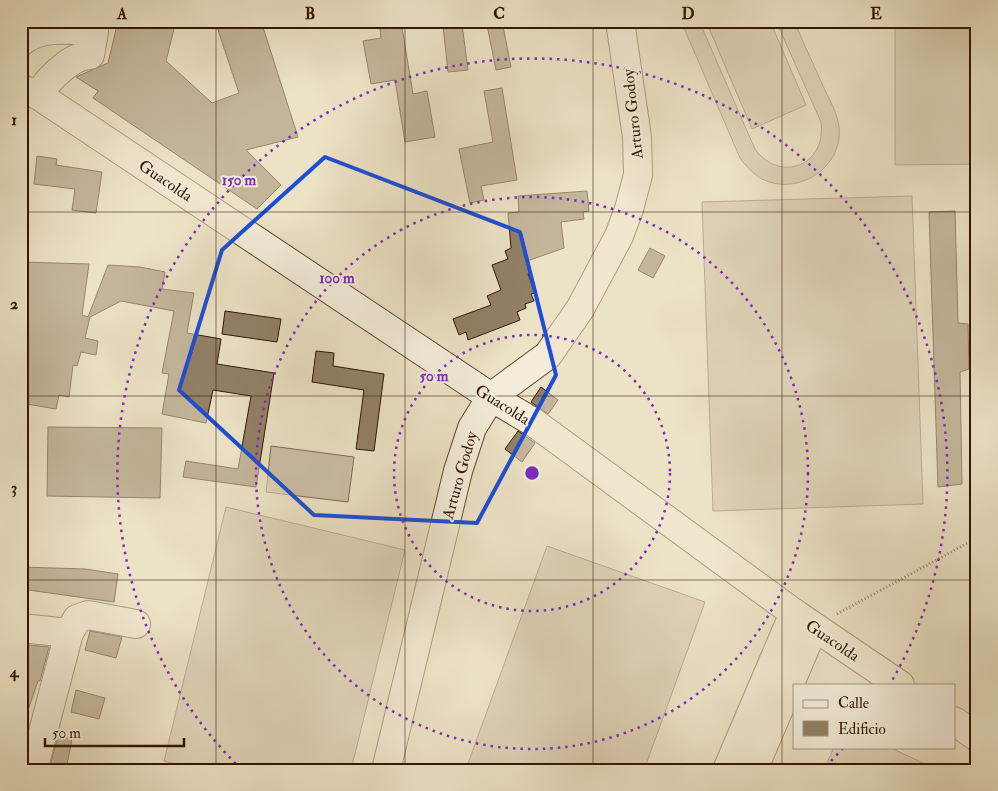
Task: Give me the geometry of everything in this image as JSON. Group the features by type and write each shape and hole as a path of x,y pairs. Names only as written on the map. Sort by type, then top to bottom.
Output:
{"street":[{"name":"Arturo Godoy","path":"386,770 458,471 472,428 491,398 548,355 580,309 619,236 629,209 638,175 637,137 620,21"},
{"path":"21,42 28,36 47,30 94,32 90,54 66,64 43,87 30,92"},
{"name":"Guacolda","path":"30,92 491,398 533,422 804,620 899,684"},
{"path":"33,770 69,633 77,620 88,615 136,624"},
{"path":"727,770 804,620"},
{"path":"753,770 804,620"},
{"path":"21,628 69,633"},
{"path":"956,720 977,725"},
{"path":"956,721 977,737"}],"path":[{"path":"804,620 977,538"}],"highlighted area":[{"path":"325,157 520,232 556,375 477,523 314,515 179,390 222,250"}],"shaded area":[{"path":"681,21 699,21 755,149 765,160 777,166 788,167 800,165 809,159 817,149 821,137 821,122 776,21 794,21 837,118 839,128 838,142 834,155 826,166 816,175 790,184 776,184 762,179 750,170 740,158"},
{"path":"706,21 770,21 806,105 752,129"},
{"path":"895,21 977,21 977,164 895,165"},
{"path":"912,196 923,504 713,511 702,202"},
{"path":"271,446 354,457 348,502 266,492"},
{"path":"226,507 405,550 351,770 200,770 164,761"},
{"path":"547,546 705,602 644,770 466,769"},
{"path":"834,748 891,748 938,770 824,770"}],"building":[{"path":"118,21 176,21 166,61 212,103 239,93 215,21 261,21 298,137 246,150 281,185 257,209 93,98 98,91 76,77 108,63"},
{"path":"379,21 401,21 413,94 427,91 435,137 405,142 395,80 371,84 363,41 381,38"},
{"path":"502,21 511,67 496,70 487,25"},
{"path":"462,24 468,70 448,72 443,26"},
{"path":"502,88 517,180 481,186 484,200 470,203 459,149 493,142 484,91"},
{"path":"37,156 57,159 56,165 102,172 96,213 72,210 75,189 34,184"},
{"path":"587,191 589,211 583,212 584,219 561,222 564,248 527,261 531,272 528,274 535,293 531,294 534,301 525,304 526,308 517,312 520,320 468,340 466,332 459,335 453,319 491,305 487,296 501,290 492,265 508,259 505,251 511,248 508,213 519,212 518,196"},
{"path":"955,211 958,323 968,324 969,369 960,372 962,484 938,487 929,212"},
{"path":"650,248 665,256 653,278 638,270"},
{"path":"21,262 89,264 82,315 88,317 108,265 140,267 165,272 162,289 194,293 187,333 221,339 217,364 274,373 256,487 183,477 186,461 238,469 251,396 213,390 206,423 162,414 169,374 162,373 174,311 121,301 90,317 85,338 98,341 96,355 81,352 77,366 73,365 69,397 59,395 56,409 21,403"},
{"path":"225,311 281,319 277,342 222,334"},
{"path":"316,351 334,353 333,366 384,374 374,451 356,449 364,390 312,382"},
{"path":"541,387 558,400 548,414 531,402"},
{"path":"48,427 162,428 160,498 47,496"},
{"path":"518,431 535,443 522,462 505,449"},
{"path":"21,567 85,569 118,574 114,602 21,589"},
{"path":"90,631 122,637 116,658 85,650"},
{"path":"29,645 49,647 40,681 38,681 24,722 21,722 21,674"},
{"path":"76,690 105,698 99,719 71,712"},
{"path":"58,736 72,739 66,770 49,770"}]}
